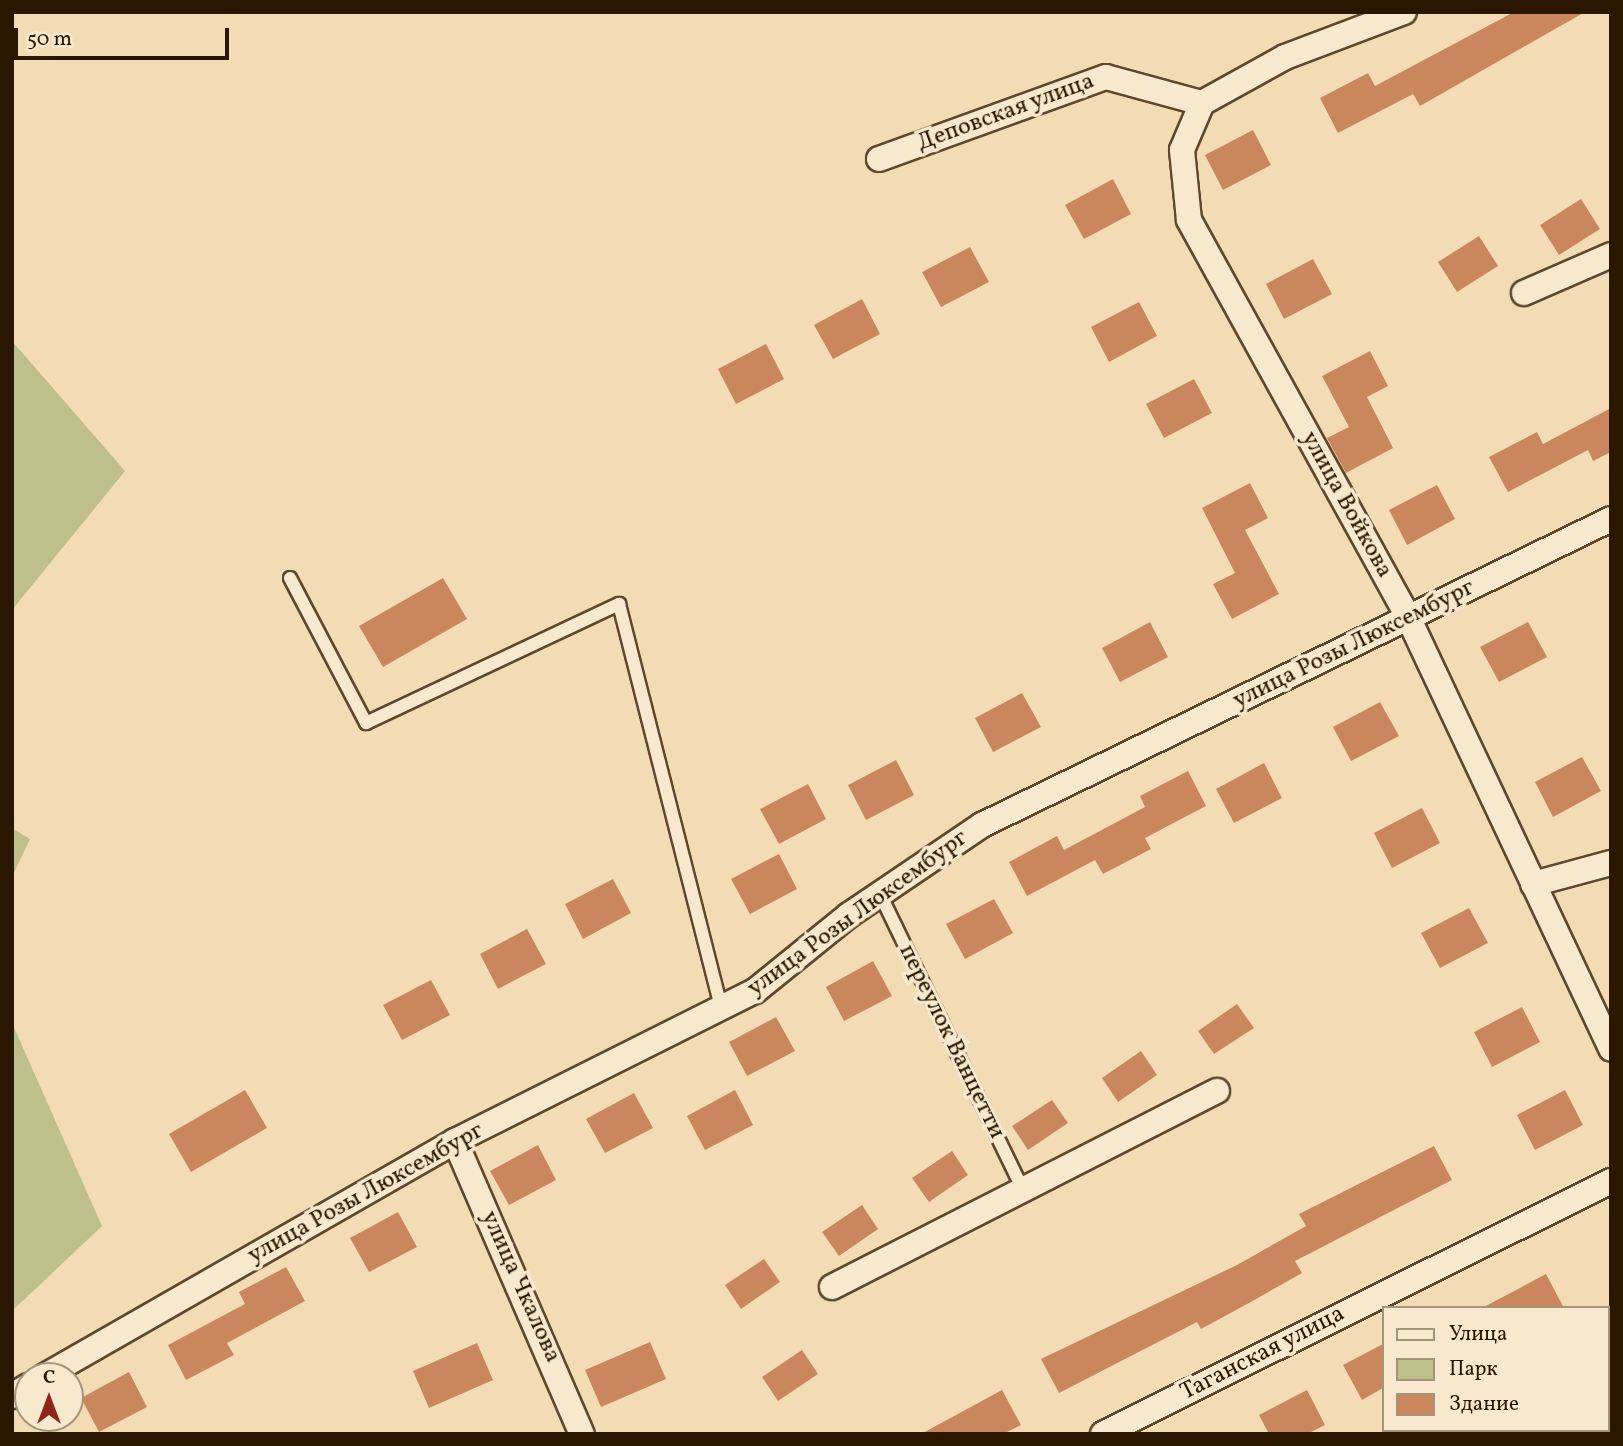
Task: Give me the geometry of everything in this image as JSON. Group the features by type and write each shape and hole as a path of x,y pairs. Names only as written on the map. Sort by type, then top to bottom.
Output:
{"street":[{"path":"1202,103 1285,57 1405,12"},
{"name":"Деповская улица","path":"879,159 1106,77 1202,103"},
{"name":"улица Войкова","path":"1202,103 1182,150 1189,220 1409,619 1611,1049"},
{"path":"1524,293 1611,255"},
{"name":"улица Розы Люксембург","path":"69,1362 455,1141 755,991 880,894 982,825 1611,519"},
{"path":"1533,884 1611,863"},
{"path":"832,1287 1217,1091"},
{"name":"улица Чкалова","path":"455,1141 582,1434"},
{"name":"Таганская улица","path":"1103,1434 1611,1181"}],"lane":[{"path":"290,578 366,723 619,604 721,1008"},
{"name":"переулок Ванцетти","path":"880,894 1023,1190"}],"green space":[{"path":"12,341 125,471 12,610"},
{"path":"12,828 30,839 12,877"},
{"path":"12,1023 102,1226 12,1311"}],"building":[{"path":"1514,12 1585,12 1420,106 1413,94 1338,133 1320,98 1368,73 1375,86"},
{"path":"1253,130 1271,165 1223,190 1205,155"},
{"path":"1113,179 1131,214 1084,239 1065,205"},
{"path":"1581,199 1600,229 1559,255 1540,225"},
{"path":"1479,236 1498,266 1457,292 1438,262"},
{"path":"970,247 989,282 941,307 922,272"},
{"path":"1313,259 1332,294 1284,319 1266,284"},
{"path":"862,299 880,334 833,359 814,325"},
{"path":"1139,302 1157,336 1109,362 1091,327"},
{"path":"766,344 784,379 736,404 718,369"},
{"path":"1370,351 1388,386 1367,397 1393,448 1346,473 1327,438 1349,427 1322,376"},
{"path":"1194,379 1212,413 1164,438 1146,404"},
{"path":"1611,408 1611,452 1593,461 1588,450 1508,492 1489,457 1537,432 1543,444"},
{"path":"1250,483 1268,518 1245,530 1279,594 1232,619 1213,584 1235,573 1202,508"},
{"path":"1437,485 1455,519 1407,545 1389,510"},
{"path":"443,578 467,619 383,667 359,626"},
{"path":"1150,622 1168,657 1120,682 1102,648"},
{"path":"1528,622 1547,657 1499,682 1480,647"},
{"path":"1022,693 1041,727 993,752 975,718"},
{"path":"1380,702 1399,736 1351,761 1333,727"},
{"path":"1582,757 1601,791 1553,817 1535,782"},
{"path":"896,760 914,795 866,820 848,785"},
{"path":"1264,763 1282,798 1234,823 1216,789"},
{"path":"1188,771 1206,806 1145,838 1151,849 1103,874 1095,860 1027,896 1009,862 1057,836 1064,850 1145,807 1140,796"},
{"path":"808,784 826,819 779,844 760,809"},
{"path":"1422,808 1440,843 1392,868 1374,833"},
{"path":"779,854 797,889 750,914 731,879"},
{"path":"613,879 631,913 583,939 565,904"},
{"path":"994,899 1013,933 965,959 946,924"},
{"path":"1469,908 1488,943 1440,968 1421,933"},
{"path":"527,929 546,964 498,989 480,954"},
{"path":"873,961 892,996 844,1021 826,987"},
{"path":"431,980 450,1015 402,1040 383,1005"},
{"path":"1237,1004 1254,1028 1214,1054 1198,1031"},
{"path":"1522,1007 1540,1042 1492,1067 1474,1032"},
{"path":"776,1017 795,1051 747,1076 729,1042"},
{"path":"1141,1051 1157,1075 1118,1102 1102,1078"},
{"path":"245,1090 267,1128 191,1172 169,1134"},
{"path":"735,1090 753,1125 705,1150 687,1116"},
{"path":"1565,1090 1583,1125 1535,1150 1517,1115"},
{"path":"634,1093 653,1128 605,1153 586,1119"},
{"path":"1052,1100 1068,1123 1028,1150 1012,1126"},
{"path":"538,1145 556,1180 509,1205 490,1171"},
{"path":"1434,1146 1452,1180 1295,1261 1302,1273 1249,1303 1201,1329 1197,1322 1059,1393 1041,1359 1237,1265 1306,1226 1299,1214"},
{"path":"952,1151 968,1175 929,1202 912,1178"},
{"path":"862,1205 878,1229 839,1256 822,1232"},
{"path":"398,1212 417,1247 369,1272 350,1238"},
{"path":"764,1259 780,1282 741,1309 725,1285"},
{"path":"286,1267 305,1301 227,1343 234,1355 186,1380 168,1345 245,1304 239,1292"},
{"path":"1546,1274 1563,1306 1486,1306"},
{"path":"650,1342 666,1379 601,1407 585,1370"},
{"path":"477,1343 493,1380 429,1408 413,1371"},
{"path":"1382,1345 1382,1389 1362,1400 1343,1365"},
{"path":"802,1350 818,1374 778,1401 762,1377"},
{"path":"129,1372 147,1407 99,1432 84,1404 84,1396"},
{"path":"1002,1390 1021,1425 1003,1434 921,1434"},
{"path":"1307,1390 1325,1425 1307,1434 1269,1434 1259,1415"}]}
